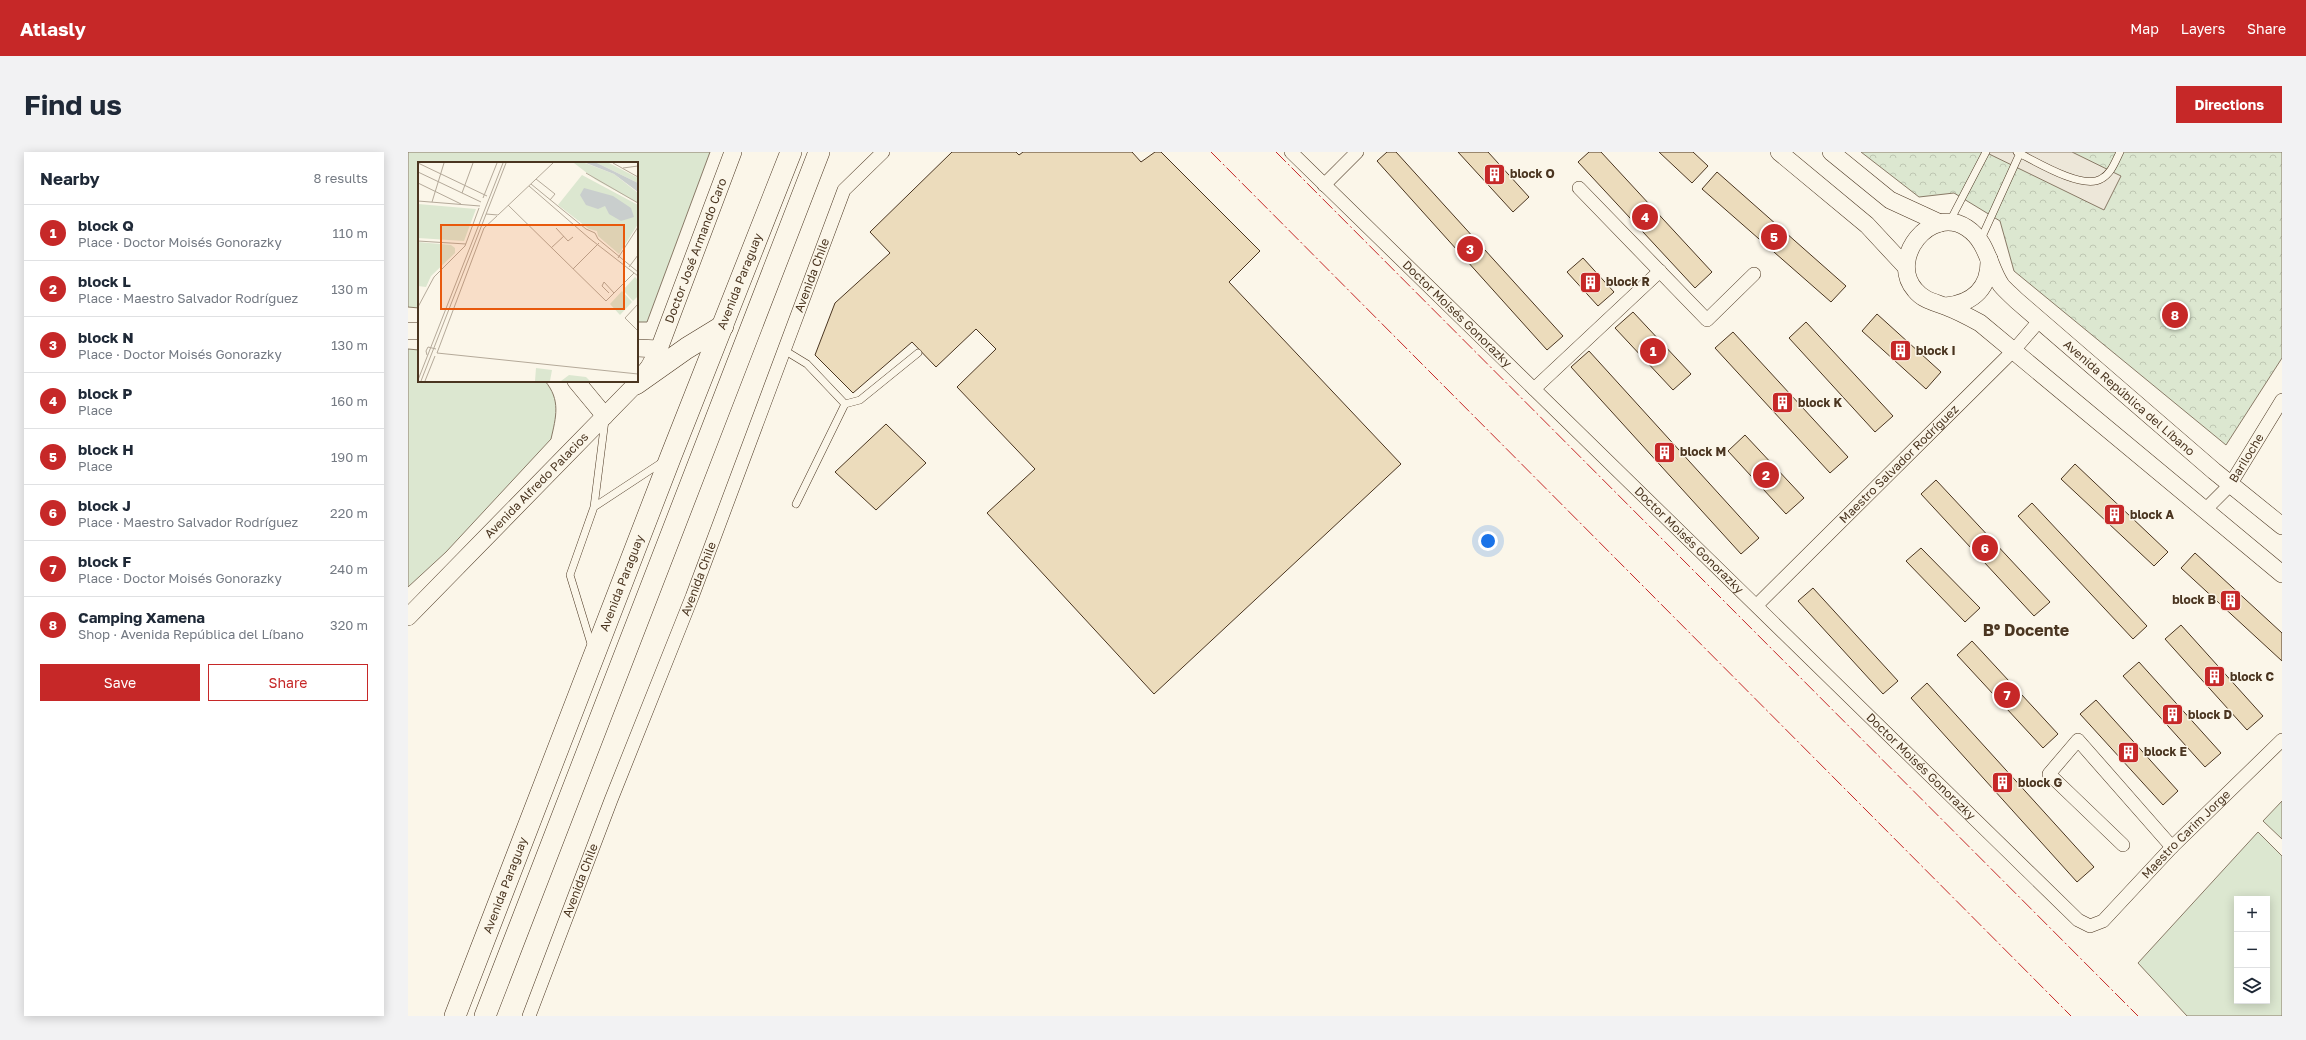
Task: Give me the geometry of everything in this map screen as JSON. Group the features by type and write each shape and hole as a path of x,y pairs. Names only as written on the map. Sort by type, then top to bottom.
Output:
{"main road":[{"name":"Avenida Paraguay","path":"455,1016 671,456 791,152"},
{"path":"485,1016 819,152"},
{"path":"636,384 687,348 723,326"},
{"path":"659,349 687,348"}],"street":[{"name":"Doctor José Armando Caro","path":"659,349 733,152"},
{"name":"Avenida Chile","path":"529,1016 611,800 692,597 844,190 883,152"},
{"name":"Doctor Moisés Gonorazky","path":"1291,152 1757,604 2078,920 2090,926"},
{"path":"1324,185 1357,152"},
{"path":"1779,152 1867,225 1906,267"},
{"path":"1831,152 1890,200 1945,223 1966,227 1981,239 1989,259 1990,268 1985,285 1975,297 1959,305 1946,306"},
{"path":"1579,188 1707,320 1754,274"},
{"path":"1945,223 1933,224 1918,235 1910,247 1906,267 1908,279 1915,290 1931,303 1946,306 1980,323 2015,349 2282,574"},
{"name":"Avenida República del Líbano","path":"1989,259 2001,284 2039,321 2230,484 2282,526"},
{"path":"1534,389 1660,271"},
{"name":"Maestro Salvador Rodríguez","path":"1757,604 2015,349 2039,321"},
{"path":"408,331 418,332"},
{"path":"638,348 659,349"},
{"name":"Avenida Alfredo Palacios","path":"638,381 649,367 659,349"},
{"path":"577,382 605,416"},
{"name":"Avenida Alfredo Palacios","path":"408,617 636,384"},
{"name":"Bariloche","path":"2205,510 2230,484 2282,400"},
{"path":"2123,846 2049,774 2078,740 2172,848"},
{"name":"Maestro Carim Jorge","path":"2090,926 2103,921 2172,848 2282,740"}],"lane":[{"path":"1945,223 1986,152"},
{"path":"1981,239 2019,153 2075,180 2088,182 2099,180 2107,175 2120,152"},
{"path":"784,350 807,364 845,404"},
{"path":"796,504 845,404 860,400 918,353"},
{"path":"595,656 570,575 594,507 605,416"},
{"path":"594,507 628,483 671,456"}],"green space":[{"path":"408,152 710,152 647,322 638,322 638,162 418,162 418,308 408,307"},
{"path":"1861,152 2282,152 2282,358 2226,445 2014,271 2000,221 1954,193 1919,197"},
{"path":"408,349 418,350 418,382 546,382 553,395 556,409 551,439 446,552 408,587"},
{"path":"2282,801 2282,839 2263,821"},
{"path":"2258,832 2282,856 2282,1016 2187,1016 2138,963"}],"shaded area":[{"path":"1985,152 2072,152 2121,176 2104,210"}],"building":[{"path":"952,152 1016,152 1019,155 1023,152 1132,152 1141,162 1155,152 1161,152 1260,251 1229,282 1401,464 1154,694 987,513 1035,469 957,387 996,349 976,329 936,367 912,342 853,393 815,355 835,303 890,253 870,232"},
{"path":"1387,152 1396,152 1563,336 1547,350 1377,161"},
{"name":"block O","path":"1458,152 1488,152 1529,197 1513,212"},
{"path":"1589,152 1601,152 1712,272 1695,288 1578,162"},
{"path":"1659,152 1693,152 1708,166 1692,183"},
{"path":"1717,172 1846,286 1831,302 1702,189"},
{"name":"block R","path":"1583,258 1614,292 1598,306 1567,272"},
{"path":"1633,312 1691,374 1673,390 1615,328"},
{"name":"block I","path":"1877,314 1941,372 1926,389 1862,331"},
{"path":"1806,322 1893,416 1875,432 1789,338"},
{"name":"block K","path":"1733,332 1848,457 1830,473 1715,348"},
{"name":"block M","path":"1589,351 1759,538 1741,554 1571,367"},
{"path":"886,424 926,463 876,510 835,472"},
{"path":"1745,435 1804,498 1786,514 1728,451"},
{"name":"block A","path":"2075,464 2168,552 2154,566 2061,479"},
{"path":"1936,480 2050,602 2034,616 1921,494"},
{"path":"2032,503 2147,626 2133,639 2018,516"},
{"path":"1921,548 1980,608 1965,622 1906,561"},
{"name":"block B","path":"2195,553 2282,633 2282,661 2181,568"},
{"path":"1813,588 1898,681 1883,694 1798,601"},
{"name":"block C","path":"2181,625 2263,716 2247,730 2165,639"},
{"path":"1972,641 2058,734 2043,748 1957,655"},
{"name":"block D","path":"2139,662 2221,753 2205,767 2123,676"},
{"name":"block G","path":"1927,683 2094,867 2077,882 1911,698"},
{"name":"block E","path":"2096,700 2178,791 2163,805 2080,714"}],"power":[{"path":"1211,152 2071,1016"},
{"path":"1276,152 2138,1016"}],"place":[{"name":"block O","path":"1494,174"},
{"name":"block P","path":"1645,217"},
{"name":"block H","path":"1774,237"},
{"name":"block N","path":"1470,249"},
{"name":"block R","path":"1590,282"},
{"name":"Camping Xamena","path":"2175,315"},
{"name":"block Q","path":"1653,351"},
{"name":"block I","path":"1901,351"},
{"name":"block K","path":"1782,403"},
{"name":"block M","path":"1665,452"},
{"name":"block L","path":"1766,475"},
{"name":"block A","path":"2114,515"},
{"name":"block J","path":"1985,548"},
{"name":"block B","path":"2231,600"},
{"name":"block C","path":"2214,677"},
{"name":"block F","path":"2007,695"},
{"name":"block D","path":"2172,715"},
{"name":"block E","path":"2129,752"},
{"name":"block G","path":"2002,783"}],"district":[{"name":"Bº Docente","path":"2026,630"}]}
